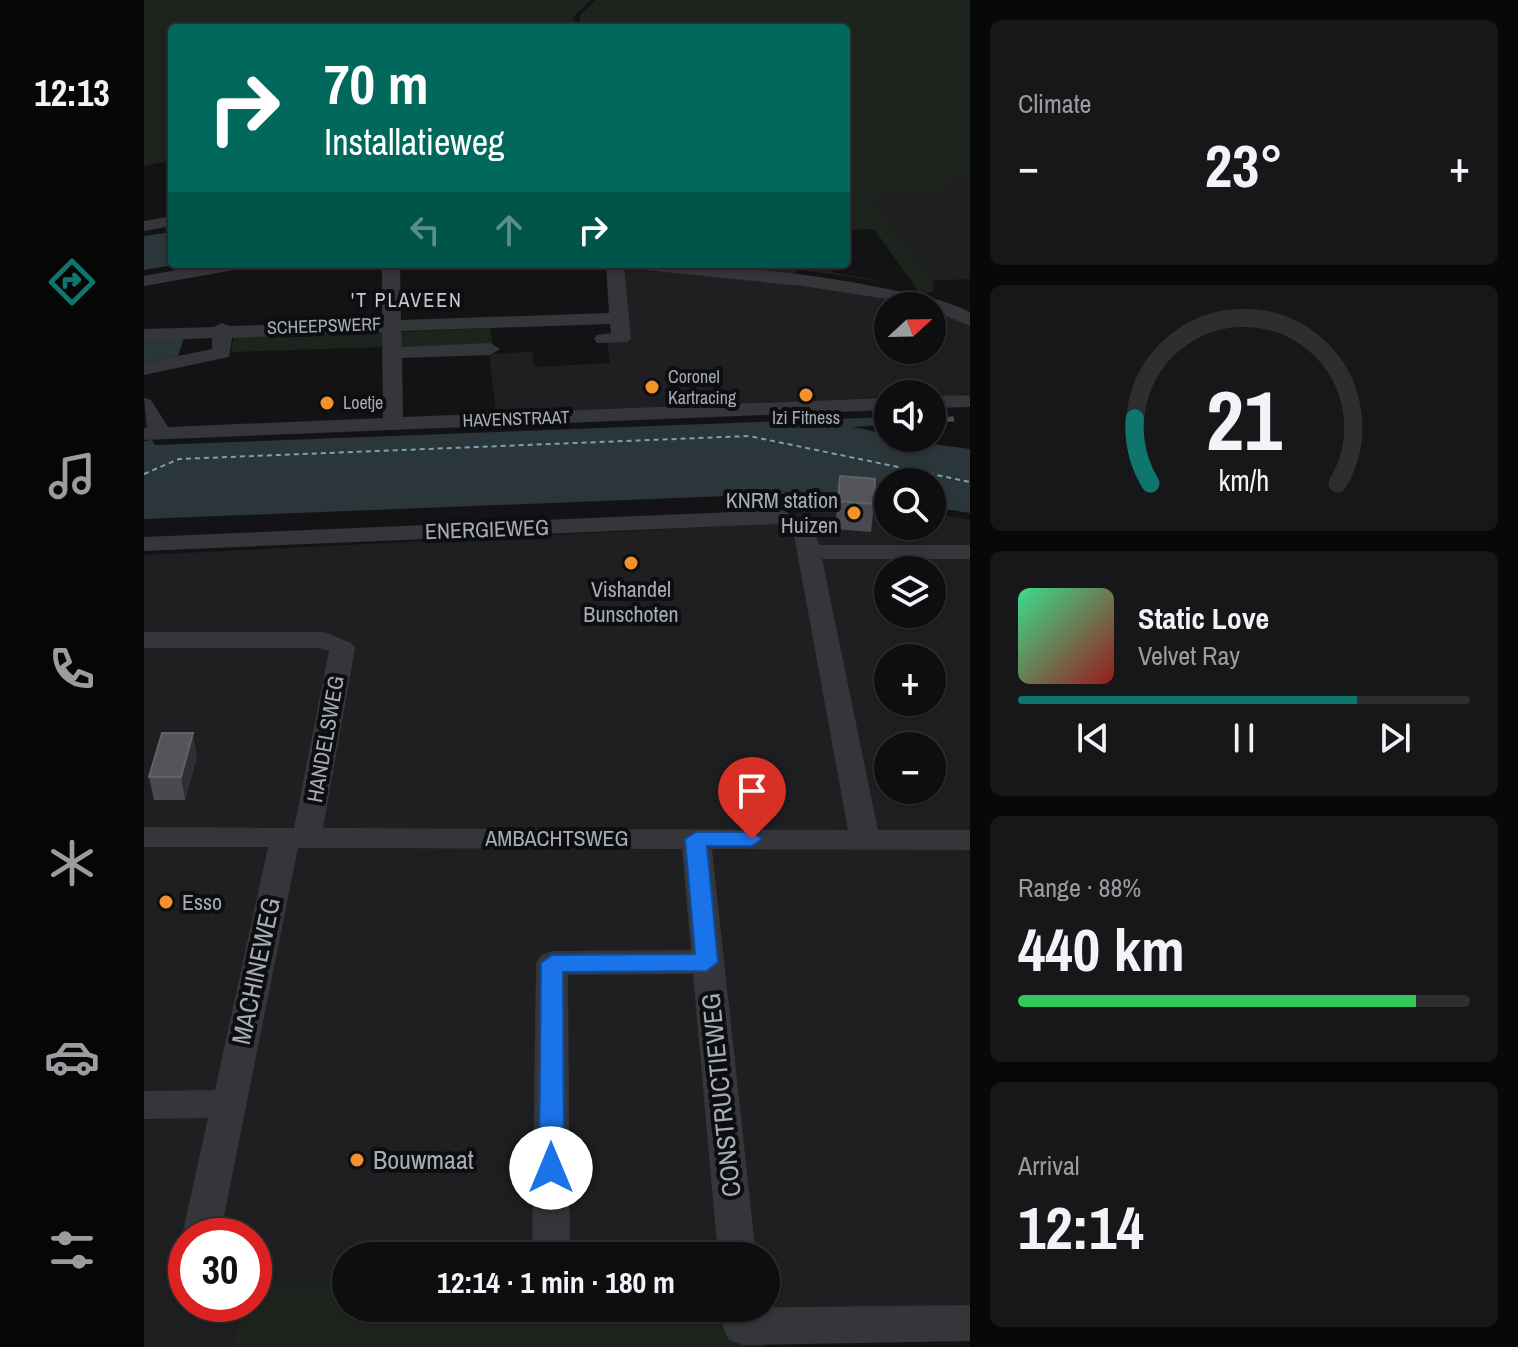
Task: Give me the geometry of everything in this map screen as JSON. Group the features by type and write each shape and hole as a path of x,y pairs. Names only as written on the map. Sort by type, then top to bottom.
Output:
{"street":[{"path":"144,226 168,222"},
{"path":"144,281 217,268"},
{"path":"391,268 393,424"},
{"path":"604,339 621,338 615,268"},
{"path":"679,268 803,278 930,304 970,320"},
{"name":"SCHEEPSWERF","path":"144,335 222,329 619,318"},
{"path":"144,369 222,353 222,329"},
{"name":"SCHEEPSWERF","path":"390,353 490,349"},
{"path":"946,402 970,401"},
{"path":"144,404 153,434"},
{"name":"HAVENSTRAAT","path":"153,434 874,405"},
{"name":"ENERGIEWEG","path":"144,544 783,517 802,528 809,552 865,840"},
{"path":"809,552 970,552"},
{"name":"HANDELSWEG","path":"144,640 324,640 342,648 296,838"},
{"name":"AMBACHTSWEG","path":"144,837 970,840"},
{"name":"MACHINEWEG","path":"205,1218 227,1104 296,838"},
{"name":"CONSTRUCTIEWEG","path":"696,839 736,1242"},
{"path":"551,1242 552,963 707,962"},
{"path":"144,1105 227,1104"},
{"path":"743,1322 743,1327 970,1323"}],"shaded area":[{"path":"144,0 591,0 573,17 576,24 168,24 168,161 144,166"},
{"path":"595,0 970,0 970,178 955,179 940,187 942,191 879,194 872,202 934,284 932,292 919,292 874,229 850,230 850,24 579,24 580,15"},
{"path":"970,173 970,279 921,281 850,178"},
{"path":"168,233 168,266 144,270 144,236"},
{"path":"836,268 832,272 885,282 800,270 792,274 718,269"},
{"name":"'T PLAVEEN","path":"621,270 803,278 879,292 874,292 874,364 946,364 946,310 970,320 970,394 946,396 946,380 874,380 874,401 497,420 489,354 532,352 535,367 610,363 607,340 627,339"},
{"path":"490,328 493,345 398,349 398,332"},
{"path":"384,332 383,347 231,352 234,336"},
{"path":"184,337 178,356 144,363 144,339"},
{"path":"874,418 874,426 852,427 874,431 874,452 946,452 946,446 970,449 970,513 946,509 946,468 874,468 874,498 778,494 144,519 144,441 152,440 155,445"},
{"path":"829,499 874,503 874,540 946,540 946,516 970,520 970,1337 780,1310 780,1242 332,1242 332,1284 272,1284 272,1218 168,1218 168,1322 238,1322 233,1347 144,1347 144,555 771,524"},
{"path":"272,1284 332,1284 332,1322 753,1322 763,1335 764,1347 233,1347 238,1322 272,1322"}],"building":[{"path":"840,476 874,479 874,504 838,501"},
{"path":"162,733 193,733 181,777 149,777"}],"ferry route":[{"path":"144,474 179,459 749,436 970,482"}],"railway":[{"path":"946,419 954,419"}],"place":[{"name":"Coronel Kartracing","path":"652,387"},
{"name":"Izi Fitness","path":"806,395"},
{"name":"Loetje","path":"327,403"},
{"name":"KNRM station Huizen","path":"854,513"},
{"name":"Vishandel Bunschoten","path":"631,563"},
{"name":"Esso","path":"166,902"},
{"name":"Bouwmaat","path":"357,1160"}],"district":[{"name":"'T PLAVEEN","path":"407,300"}],"route":[{"path":"551,1168 552,963 707,962 696,839 752,839"}]}
